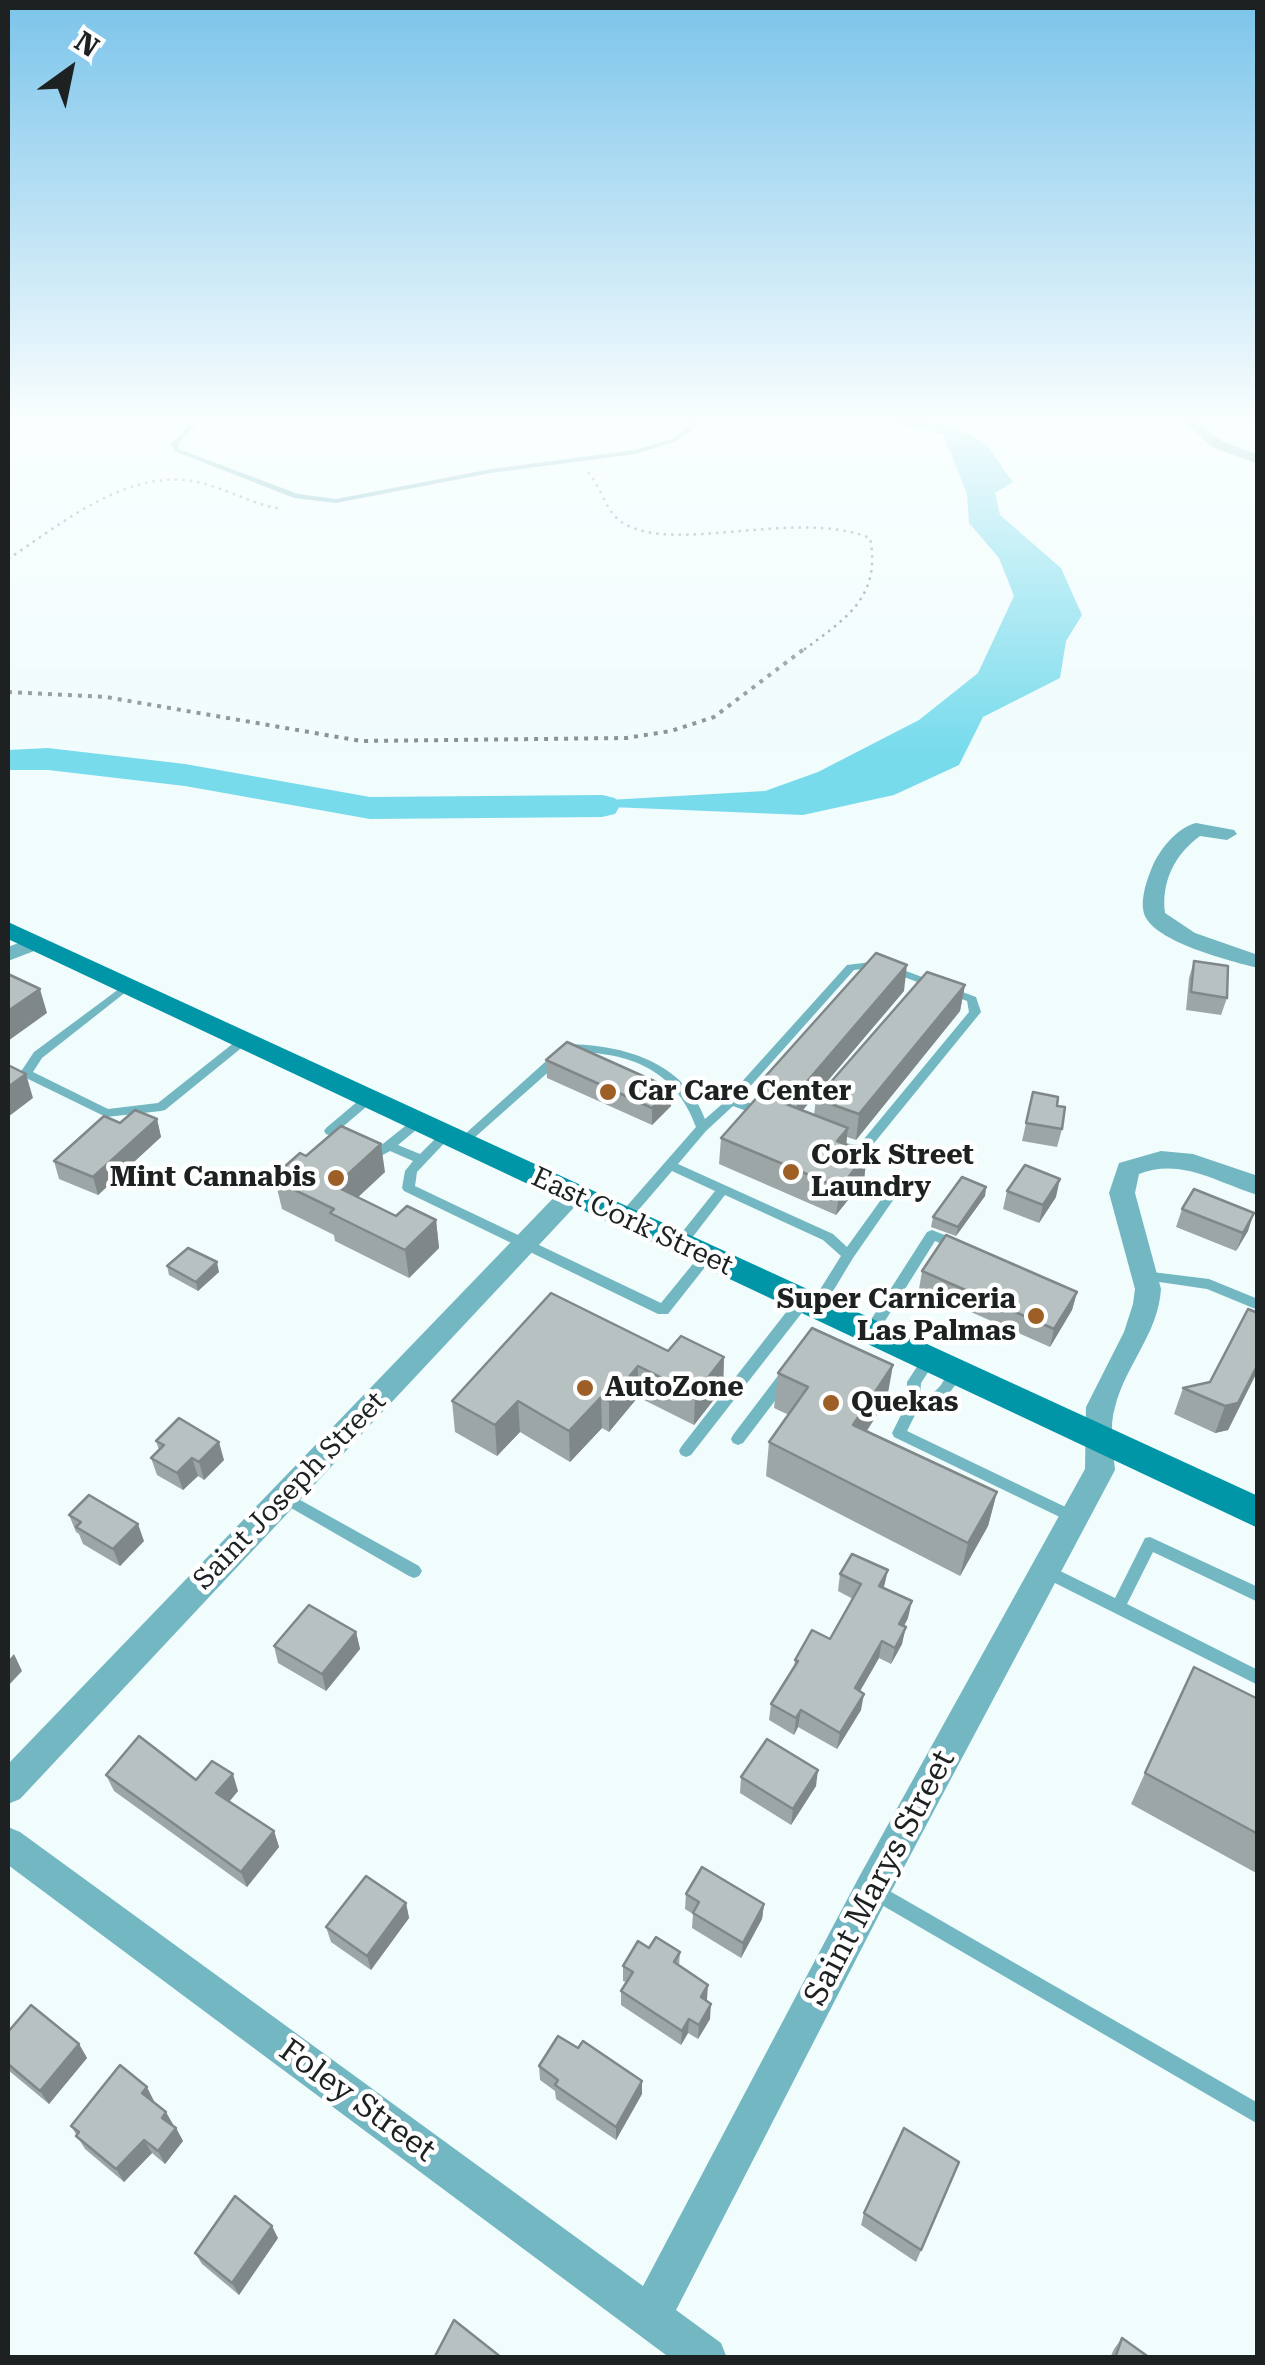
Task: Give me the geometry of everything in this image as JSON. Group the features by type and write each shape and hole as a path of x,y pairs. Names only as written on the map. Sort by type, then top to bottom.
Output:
{"street":[{"path":"1227,834 1196,829 1171,846 1153,905 1156,917 1204,943 1258,962"},
{"name":"East Cork Street","path":"16,943 127,986 818,1312 1258,1513"},
{"name":"Saint Marys Street","path":"650,2316 872,1890 1100,1470 1097,1438 1102,1400 1148,1303 1122,1193 1128,1170 1146,1160 1171,1157 1258,1186"},
{"name":"Saint Joseph Street","path":"8,1788 572,1194"},
{"name":"Foley Street","path":"8,1844 706,2358"}],"lane":[{"path":"624,1218 851,967 879,964 972,999 975,1012 862,1150 829,1140"},
{"path":"914,997 926,982"},
{"path":"127,986 38,1055 26,1074 106,1113 161,1107 244,1041"},
{"path":"702,1128 698,1113 674,1076 612,1050 568,1048 422,1160 411,1171 408,1188 662,1310 722,1190"},
{"path":"368,1099 330,1131 381,1152 418,1122"},
{"path":"732,1101 782,1121"},
{"path":"390,1146 422,1160"},
{"path":"669,1166 828,1237 848,1255"},
{"path":"686,1451 818,1312 848,1255 892,1194"},
{"path":"870,1333 932,1235 967,1249"},
{"path":"1144,1276 1209,1284 1258,1305"},
{"path":"738,1439 794,1366"},
{"path":"913,1405 940,1395 943,1366"},
{"path":"943,1366 914,1382 913,1405 899,1433 1074,1517"},
{"path":"284,1497 414,1571"},
{"path":"1118,1607 1150,1543 1258,1595"},
{"path":"1046,1571 1258,1678"},
{"path":"872,1890 1258,2114"}],"path":[{"path":"8,559 55,529"},
{"path":"648,529 719,529"},
{"path":"8,692 120,698 361,742 626,738 671,731 714,717 852,614 866,596 872,548 866,535 841,529"}],"water":[{"path":"974,529 1017,529 1061,568 1082,615 1066,641 1060,678 983,717 959,765 894,795 803,815 539,804 765,791 818,772 919,720 978,673 1014,596 999,558"}],"building":[{"path":"876,953 907,965 798,1092 764,1078"},
{"path":"1194,961 1228,966 1227,998 1191,992"},
{"path":"927,972 965,985 859,1114 816,1099"},
{"path":"8,974 40,989 8,1011"},
{"path":"567,1042 672,1089 652,1108 546,1060"},
{"path":"8,1065 26,1074 8,1087"},
{"path":"1033,1092 1058,1097 1057,1106 1065,1107 1062,1129 1026,1123"},
{"path":"760,1094 848,1128 837,1141 867,1153 840,1188 721,1138"},
{"path":"135,1110 157,1119 93,1177 54,1161 104,1116 120,1123"},
{"path":"341,1126 381,1144 335,1186 396,1216 407,1206 436,1220 405,1250 276,1181 280,1178 274,1176 300,1153 306,1156"},
{"path":"1025,1165 1060,1179 1043,1205 1007,1191"},
{"path":"962,1177 986,1187 958,1227 933,1217"},
{"path":"1194,1189 1254,1213 1243,1233 1182,1209"},
{"path":"946,1235 1077,1292 1054,1329 922,1271"},
{"path":"188,1248 217,1262 196,1282 167,1266"},
{"path":"551,1293 668,1351 681,1336 724,1357 695,1394 638,1366 609,1401 601,1397 569,1431 518,1401 495,1425 452,1401"},
{"path":"1248,1309 1258,1313 1258,1364 1238,1403 1225,1406 1183,1388 1210,1382"},
{"path":"812,1328 893,1365 853,1425 997,1492 968,1543 769,1442 808,1387 778,1373"},
{"path":"179,1418 219,1442 199,1462 192,1458 177,1473 151,1458 164,1445 156,1441"},
{"path":"89,1495 138,1524 113,1549 76,1527 81,1522 69,1515"},
{"path":"852,1554 888,1570 879,1586 912,1601 899,1624 906,1627 895,1648 882,1641 855,1688 864,1694 840,1733 801,1710 796,1718 771,1704 812,1630 830,1639 861,1584 840,1574"},
{"path":"309,1605 356,1632 322,1674 274,1646"},
{"path":"1194,1667 1258,1699 1258,1834 1145,1773"},
{"path":"139,1736 196,1780 212,1761 233,1774 216,1793 274,1831 241,1872 106,1775"},
{"path":"767,1739 818,1770 793,1809 741,1777"},
{"path":"702,1867 764,1904 743,1943 693,1913 699,1902 686,1894"},
{"path":"366,1876 406,1903 367,1956 326,1927"},
{"path":"656,1937 680,1952 674,1962 708,1985 701,1997 711,2004 699,2025 689,2019 682,2031 621,1991 633,1972 623,1966 638,1941 649,1948"},
{"path":"31,2005 79,2044 40,2091 8,2064 8,2032"},
{"path":"558,2036 578,2048 583,2041 642,2081 616,2127 555,2085 558,2080 539,2066"},
{"path":"120,2065 147,2087 142,2093 166,2112 162,2118 176,2128 158,2151 144,2140 116,2169 76,2136 79,2132 71,2126"},
{"path":"904,2128 959,2162 921,2250 864,2213"},
{"path":"235,2196 272,2226 232,2283 195,2253"},
{"path":"454,2320 502,2358 434,2358"},
{"path":"1122,2338 1150,2358 1115,2358"}],"waterway":[{"path":"8,760 48,759 185,775 370,808 602,806"}],"place":[{"name":"Car Care Center","path":"608,1092"},
{"name":"Cork Street Laundry","path":"791,1172"},
{"name":"Mint Cannabis","path":"336,1178"},
{"name":"Super Carniceria Las Palmas","path":"1036,1316"},
{"name":"AutoZone","path":"585,1388"},
{"name":"Quekas","path":"831,1403"}]}
